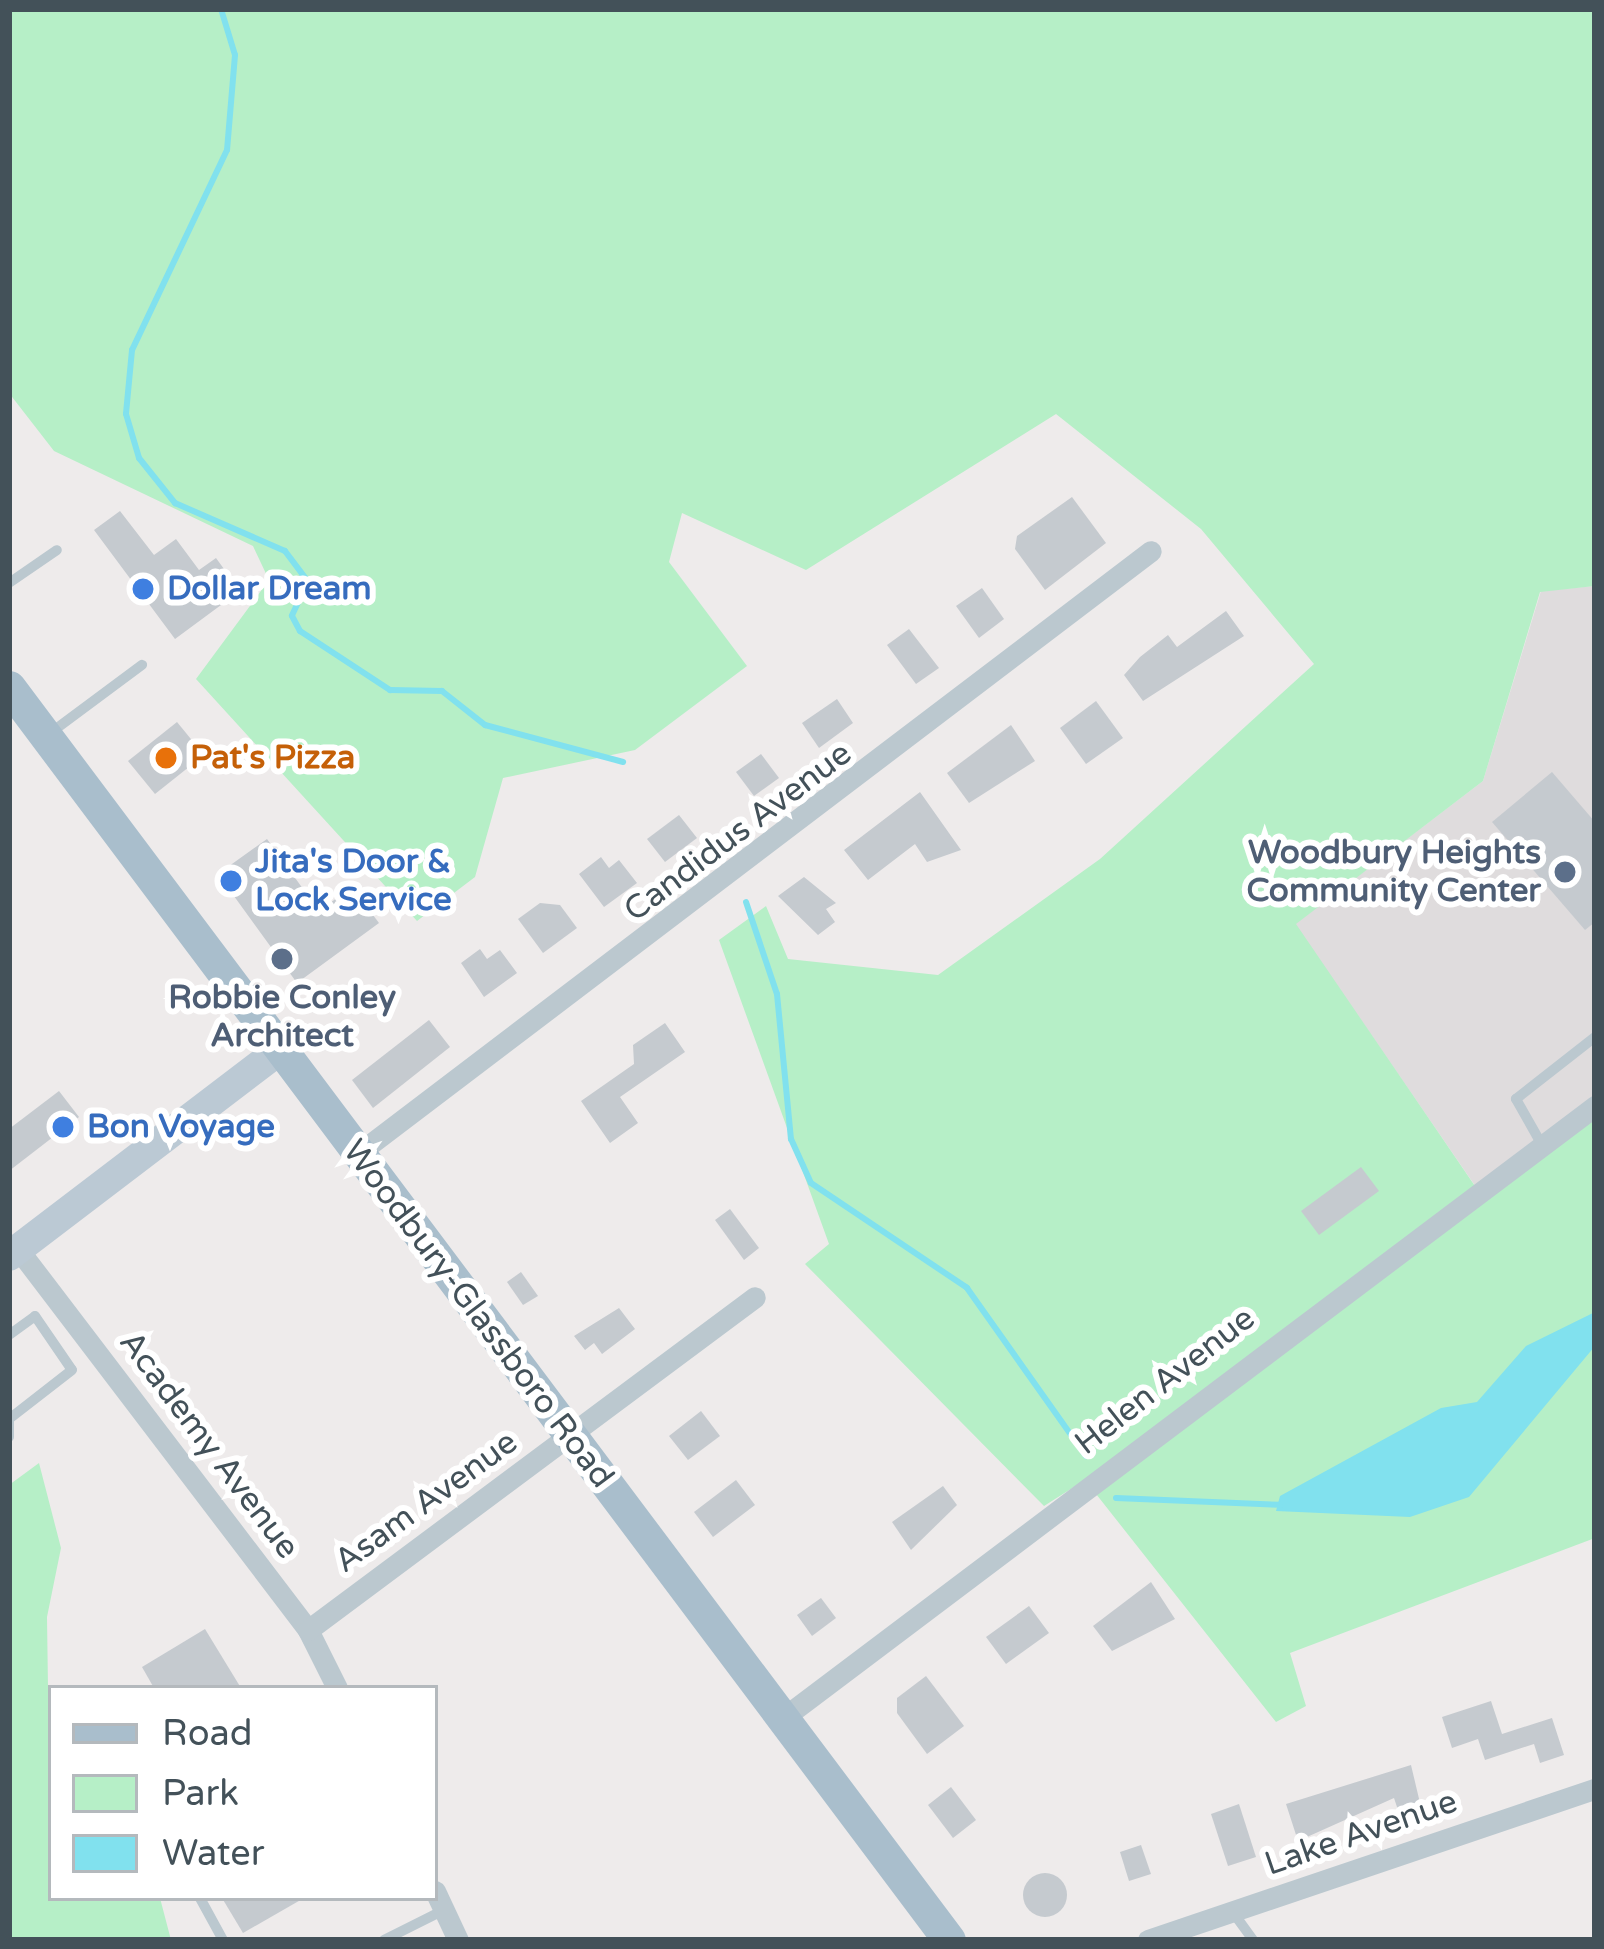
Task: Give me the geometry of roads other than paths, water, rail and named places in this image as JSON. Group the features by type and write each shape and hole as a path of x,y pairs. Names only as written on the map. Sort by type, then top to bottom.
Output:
{"main road":[{"name":"Woodbury-Glassboro Road","path":"9,687 949,1940"},
{"path":"14,1252 279,1050"}],"street":[{"name":"Candidus Avenue","path":"356,1155 1151,551"},
{"name":"Helen Avenue","path":"783,1718 1595,1106"},
{"name":"Academy Avenue","path":"14,1252 308,1630 336,1685"},
{"name":"Asam Avenue","path":"308,1630 755,1297"},
{"name":"Lake Avenue","path":"1148,1940 1595,1789"},
{"path":"440,1900 458,1940"}],"lane":[{"path":"9,583 56,550"},
{"path":"46,736 142,665"},
{"path":"1542,1145 1516,1099 1595,1037"},
{"path":"9,1335 34,1316 72,1370 9,1420 9,1437"},
{"path":"384,1940 440,1900"},
{"path":"202,1901 223,1940"},
{"path":"1232,1911 1253,1940"}],"water":[{"path":"1595,1312 1595,1346 1469,1497 1410,1517 1276,1511 1280,1496 1441,1408 1477,1402 1526,1346"}],"waterway":[{"path":"221,9 235,55 227,150 132,350 126,414 139,458 175,503 285,551 308,581 292,616 300,631 390,690 442,691 485,725 623,762"},
{"path":"746,902 777,994 791,1139 811,1183 967,1288 1086,1456"},
{"path":"1116,1498 1280,1505"}],"place":[{"name":"Dollar Dream","path":"143,589"},
{"name":"Pat's Pizza","path":"166,758"},
{"name":"Woodbury Heights Community Center","path":"1565,872"},
{"name":"Jita's Door & Lock Service","path":"231,881"},
{"name":"Robbie Conley Architect","path":"282,959"},
{"name":"Bon Voyage","path":"63,1127"}]}
